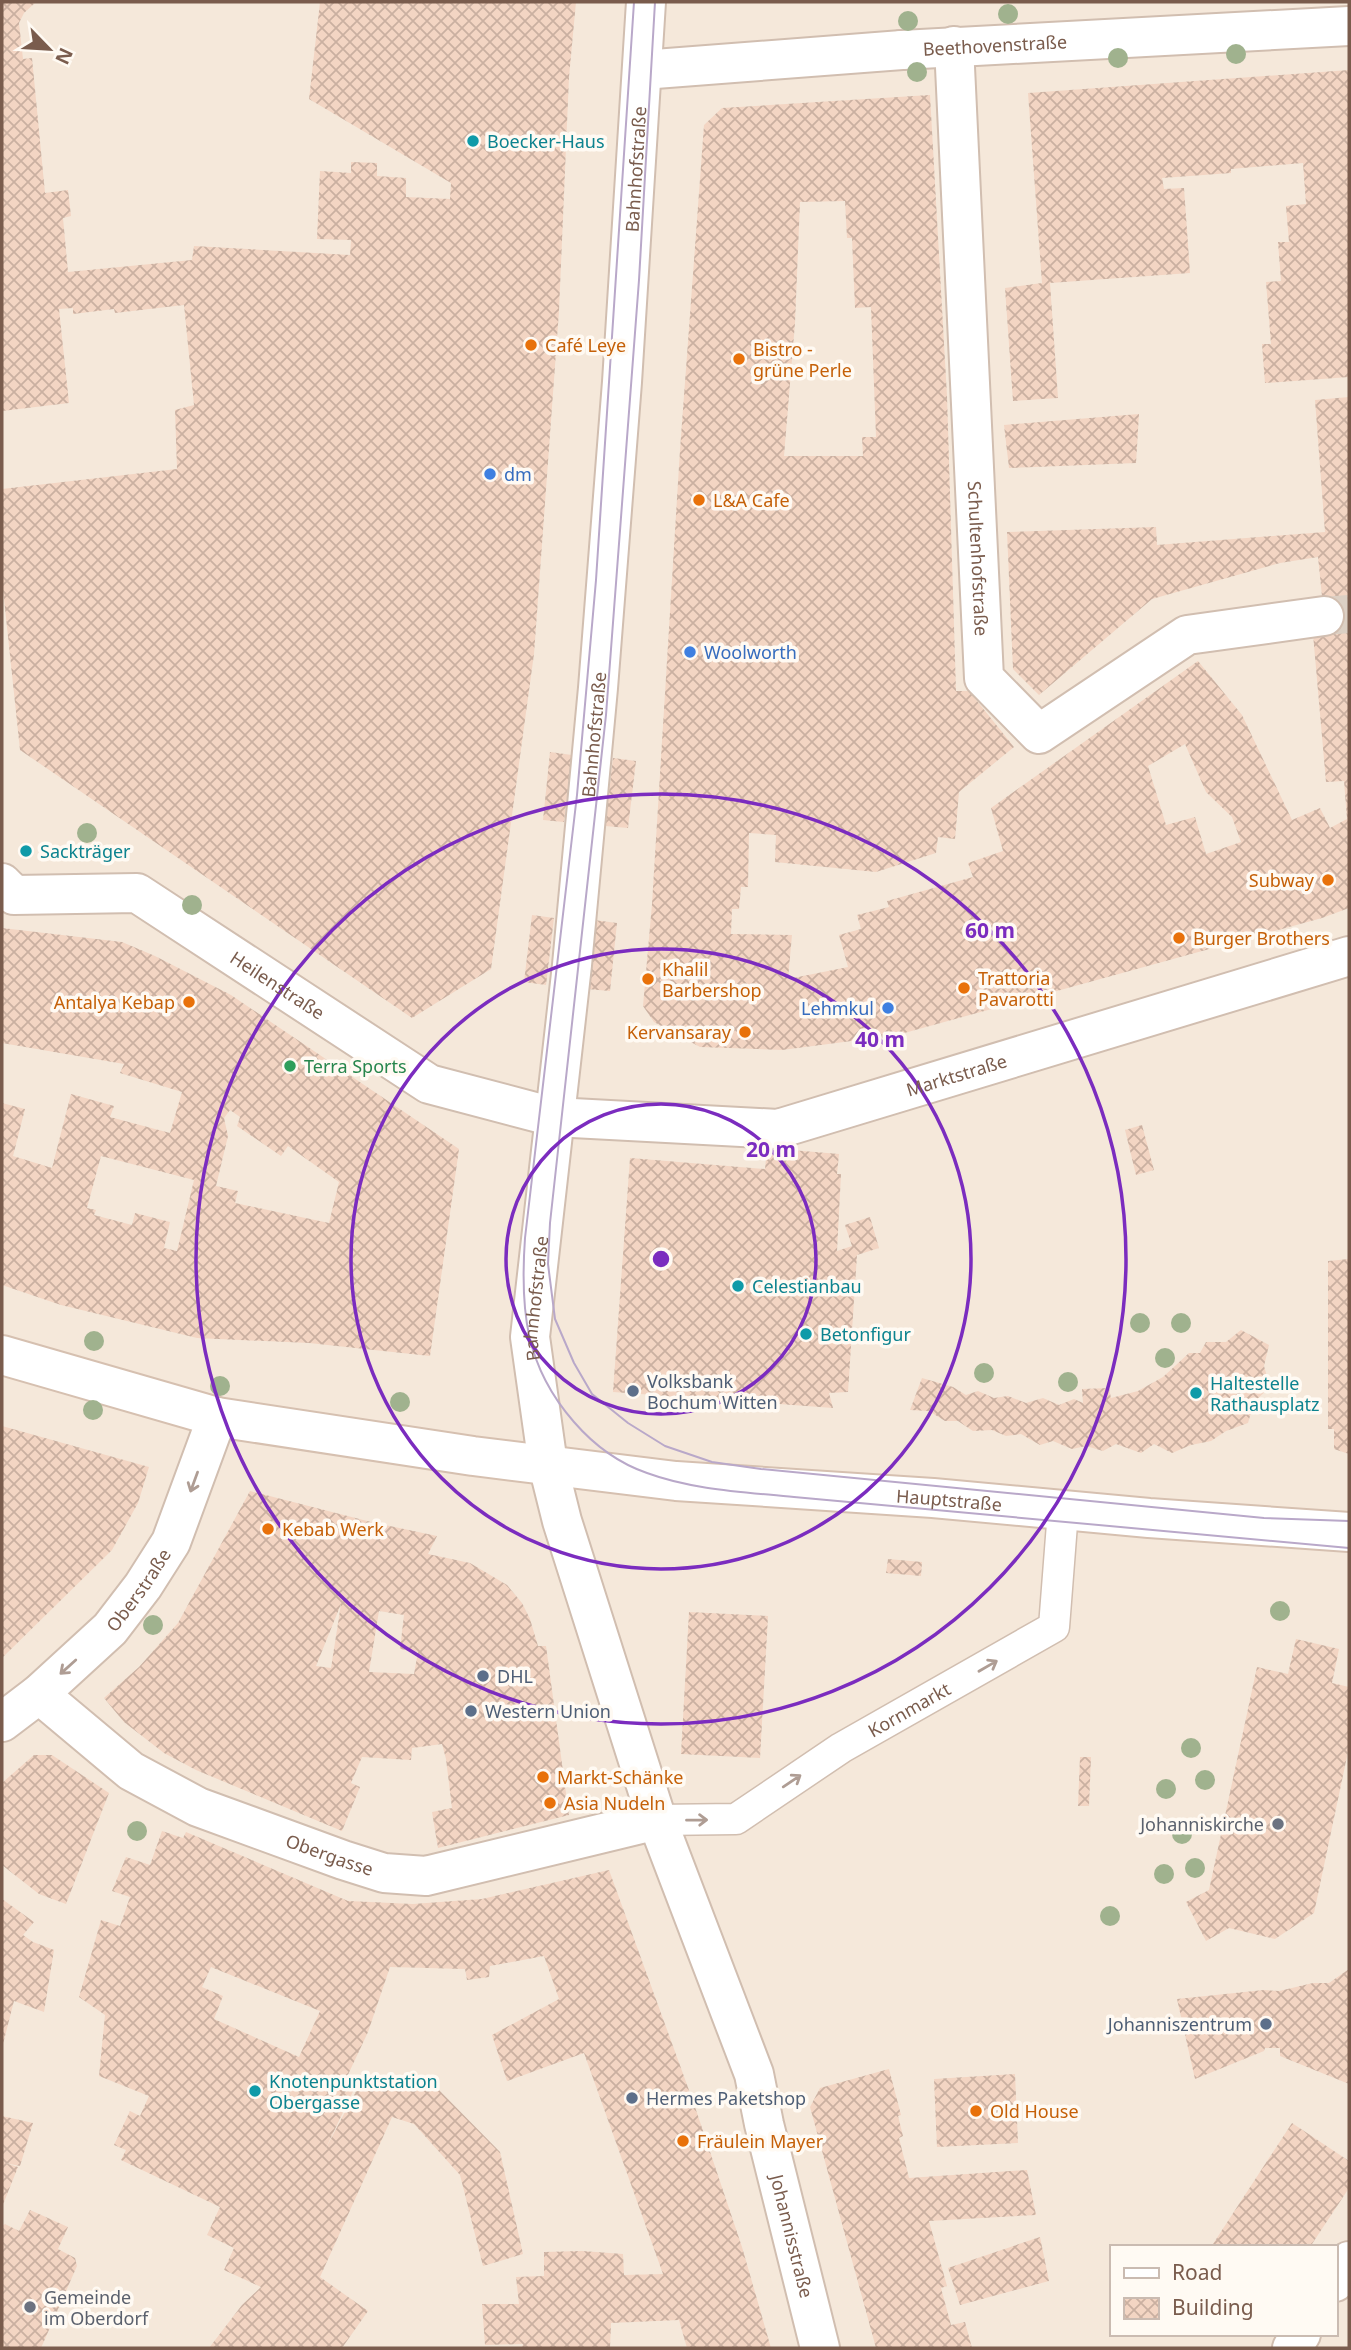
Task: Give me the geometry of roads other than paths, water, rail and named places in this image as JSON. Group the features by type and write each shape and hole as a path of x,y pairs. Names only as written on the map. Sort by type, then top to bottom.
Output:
{"street":[{"name":"Bahnhofstraße","path":"646,2 622,383 598,688 572,965 530,1337 548,1465 562,1521 657,1820"},
{"name":"Beethovenstraße","path":"642,70 954,46 1349,26"},
{"name":"Schultenhofstraße","path":"954,46 984,678 1039,734 1187,635 1324,616"},
{"name":"Heilenstraße","path":"2,883 14,895 137,893 429,1084 554,1117"},
{"name":"Marktstraße","path":"554,1117 778,1129 1349,956"},
{"name":"Hauptstraße","path":"2,1355 217,1417 460,1454 676,1481 906,1496 1063,1511 1349,1532"},
{"name":"Oberstraße","path":"2,1722 38,1694 110,1629 143,1586 171,1542 217,1417"},
{"name":"Obergasse","path":"38,1694 131,1771 198,1807 384,1873 426,1876 657,1820"},
{"name":"Johannisstraße","path":"657,1820 754,2074 820,2348"},
{"path":"1337,2279 1349,2261"}],"lane":[{"name":"Kornmarkt","path":"657,1820 736,1819 841,1748 1054,1627 1063,1511"}],"tunnel":[{"path":"1324,616 1349,614"}],"tram line":[{"path":"634,2 596,580 577,795 525,1238 525,1313 529,1336 545,1380 574,1422 607,1452 636,1469 682,1483 757,1494 1349,1548"},
{"path":"655,2 639,280 606,715 550,1223 548,1264 555,1319 574,1363 592,1394 628,1423 665,1446 712,1462 1264,1518 1349,1521"}],"place":[{"name":"Boecker-Haus","path":"473,141"},
{"name":"Café Leye","path":"531,345"},
{"name":"Bistro - grüne Perle","path":"739,359"},
{"name":"dm","path":"490,474"},
{"name":"L&A Cafe","path":"699,500"},
{"name":"Woolworth","path":"690,652"},
{"name":"Sackträger","path":"26,851"},
{"name":"Subway","path":"1328,880"},
{"name":"Burger Brothers","path":"1179,938"},
{"name":"Khalil Barbershop","path":"648,979"},
{"name":"Trattoria Pavarotti","path":"964,988"},
{"name":"Antalya Kebap","path":"189,1002"},
{"name":"Lehmkul","path":"888,1008"},
{"name":"Kervansaray","path":"745,1032"},
{"name":"Terra Sports","path":"290,1066"},
{"name":"Celestianbau","path":"738,1286"},
{"name":"Betonfigur","path":"806,1334"},
{"name":"Volksbank Bochum Witten","path":"633,1391"},
{"name":"Haltestelle Rathausplatz","path":"1196,1393"},
{"name":"Kebab Werk","path":"268,1529"},
{"name":"DHL","path":"483,1676"},
{"name":"Western Union","path":"471,1711"},
{"name":"Markt-Schänke","path":"543,1777"},
{"name":"Asia Nudeln","path":"550,1803"},
{"name":"Johanniskirche","path":"1278,1824"},
{"name":"Johanniszentrum","path":"1266,2024"},
{"name":"Knotenpunktstation Obergasse","path":"255,2091"},
{"name":"Hermes Paketshop","path":"632,2098"},
{"name":"Old House","path":"976,2111"},
{"name":"Fräulein Mayer","path":"683,2141"},
{"name":"Gemeinde im Oberdorf","path":"30,2307"}]}
